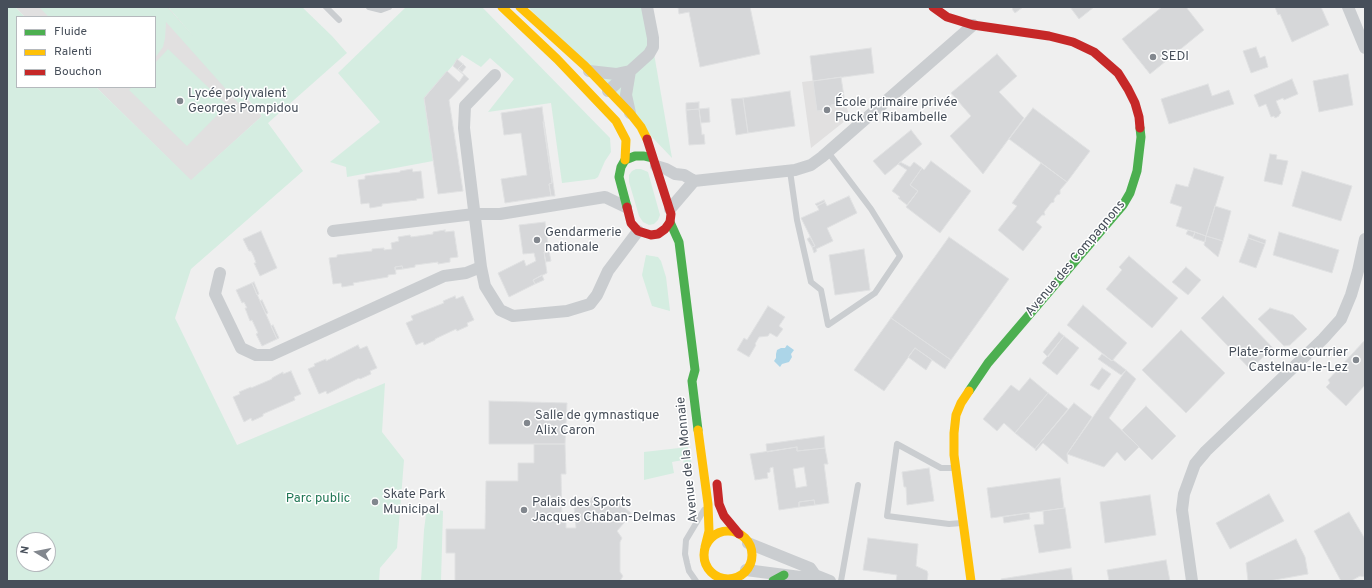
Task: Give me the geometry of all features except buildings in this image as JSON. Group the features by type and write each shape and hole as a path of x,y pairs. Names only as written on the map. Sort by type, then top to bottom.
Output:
{"street":[{"path":"502,7 557,59 616,121 626,140 625,160 618,177 605,197"},
{"path":"520,7 552,35 589,71 630,113 641,127 646,137 670,209 670,222 665,229 658,234 638,231 631,223 618,177"},
{"path":"598,101 649,54 653,47 653,38 647,7"},
{"name":"Avenue des Compagnons","path":"933,7 947,17 973,25 1049,36 1073,42 1094,52 1118,73 1128,88 1135,103 1142,137 1137,171 1130,193 1123,205 988,363 961,403 956,415 954,433 956,468 971,581"},
{"path":"1348,7 1365,48"},
{"path":"625,160 635,156 644,156 675,174 684,175 694,181 790,171 811,165 828,152 973,25"},
{"path":"589,71 616,74 630,71"},
{"path":"630,71 626,95 630,113"},
{"path":"495,75 465,106 464,128 481,267 485,286 500,310 513,316 567,311 590,304 597,295 608,271 638,231"},
{"path":"670,209 694,181"},
{"path":"333,231 474,214 500,214 605,197 626,207"},
{"name":"Avenue de la Monnaie","path":"670,222 679,239 695,370 692,381 708,504 709,531 705,547"},
{"name":"Avenue de la Monnaie","path":"658,234 668,243 681,259"},
{"path":"1192,581 1182,510 1184,494 1195,464 1206,451 1323,339 1341,319 1351,295 1365,239"},
{"path":"220,273 215,294 241,348 256,355 271,355 444,276 466,273 481,267"},
{"name":"Avenue de la Monnaie","path":"695,370 702,376 702,382"},
{"name":"Avenue de la Monnaie","path":"715,473 719,504 724,516 739,534"},
{"path":"742,575 750,564 751,549 748,543 739,534 733,531 719,532 713,536 705,547 704,556 705,564 710,571 722,578 735,578 742,575 778,578 808,578 816,575"},
{"path":"748,543 810,568 816,575 830,581"},
{"path":"710,571 712,581"}],"lane":[{"path":"326,7 339,20"},
{"path":"369,7 381,10 389,7"},
{"path":"790,171 797,220 810,274 812,282 821,290 828,325 875,293 900,256 871,209 828,152"},
{"path":"956,468 941,468 897,444 887,516 949,524 963,523"},
{"path":"841,581 858,485"},
{"path":"696,581 688,567 685,554 686,540 708,504"}],"shaded area":[{"name":"Lycée polyvalent Georges Pompidou","path":"15,7 168,7 262,116 191,181 97,88 156,88 156,16 24,16"},
{"name":"École primaire privée Puck et Ribambelle","path":"841,77 845,103 850,117 811,148 802,82"}],"green space":[{"name":"Parc public","path":"7,7 15,7 24,16 16,16 16,88 97,88 191,180 262,116 248,99 241,106 166,22 163,47 156,57 156,16 48,16 39,7 167,7 193,36 168,7 302,7 347,53 268,123 303,171 191,269 175,318 237,445 385,383 382,432 404,460 397,548 380,568 379,581 7,581"},
{"path":"406,7 482,7 610,138 611,152 598,177 595,179 562,183 551,103 488,112 514,79 490,58 481,67 462,55 424,98 433,161 347,177 346,167 330,162 380,122 338,73"},
{"path":"528,7 646,7 672,158"},
{"path":"168,49 227,105 187,146 129,90 131,88 156,88 156,62"},
{"path":"636,169 641,169 648,172 660,215 654,224 649,225 643,222 639,216 629,182 629,175"},
{"path":"646,255 658,257 661,261 666,277 670,311 652,306 642,275"},
{"path":"688,447 692,466 685,468 683,460 672,462 674,473 644,480 644,452"},
{"path":"427,507 443,511 441,581 421,581"}],"water":[{"path":"787,345 794,350 791,354 792,357 789,362 782,364 780,367 774,361 777,350 785,348"}],"traffic: fast":[{"path":"969,391 988,363 1123,205 1130,193 1137,171 1141,137 1140,128"},
{"path":"627,207 619,177 621,167 625,160 635,156 652,158"},
{"path":"670,222 679,242 695,370 692,381 698,430"},
{"path":"773,581 784,575"}],"traffic: slow":[{"path":"502,7 557,59 616,121 626,140 625,160"},
{"path":"520,7 585,66 630,113 641,127 647,139"},
{"path":"969,391 961,403 956,415 954,455 971,581"},
{"path":"698,430 708,504 709,531 705,547"},
{"path":"728,531 737,533 745,538 750,546 752,555 750,564 745,572 737,577 728,579 719,577 711,572 706,564 704,555 706,546 711,538 719,533 728,531"}],"traffic: jam":[{"path":"933,7 947,17 973,25 1049,36 1073,42 1094,52 1118,73 1128,89 1135,103 1140,128"},
{"path":"627,207 631,223 638,231 651,235 658,234 665,229 670,222 671,214 647,139"},
{"path":"717,484 719,504 724,516 739,534"}],"place":[{"name":"SEDI","path":"1153,57"},
{"name":"Lycée polyvalent Georges Pompidou","path":"180,101"},
{"name":"École primaire privée Puck et Ribambelle","path":"827,110"},
{"name":"Gendarmerie nationale","path":"537,240"},
{"name":"Plate-forme courrier Castelnau-le-Lez","path":"1356,360"},
{"name":"Salle de gymnastique Alix Caron","path":"527,423"},
{"name":"Skate Park Municipal","path":"375,502"},
{"name":"Palais des Sports Jacques Chaban-Delmas","path":"524,510"}]}
